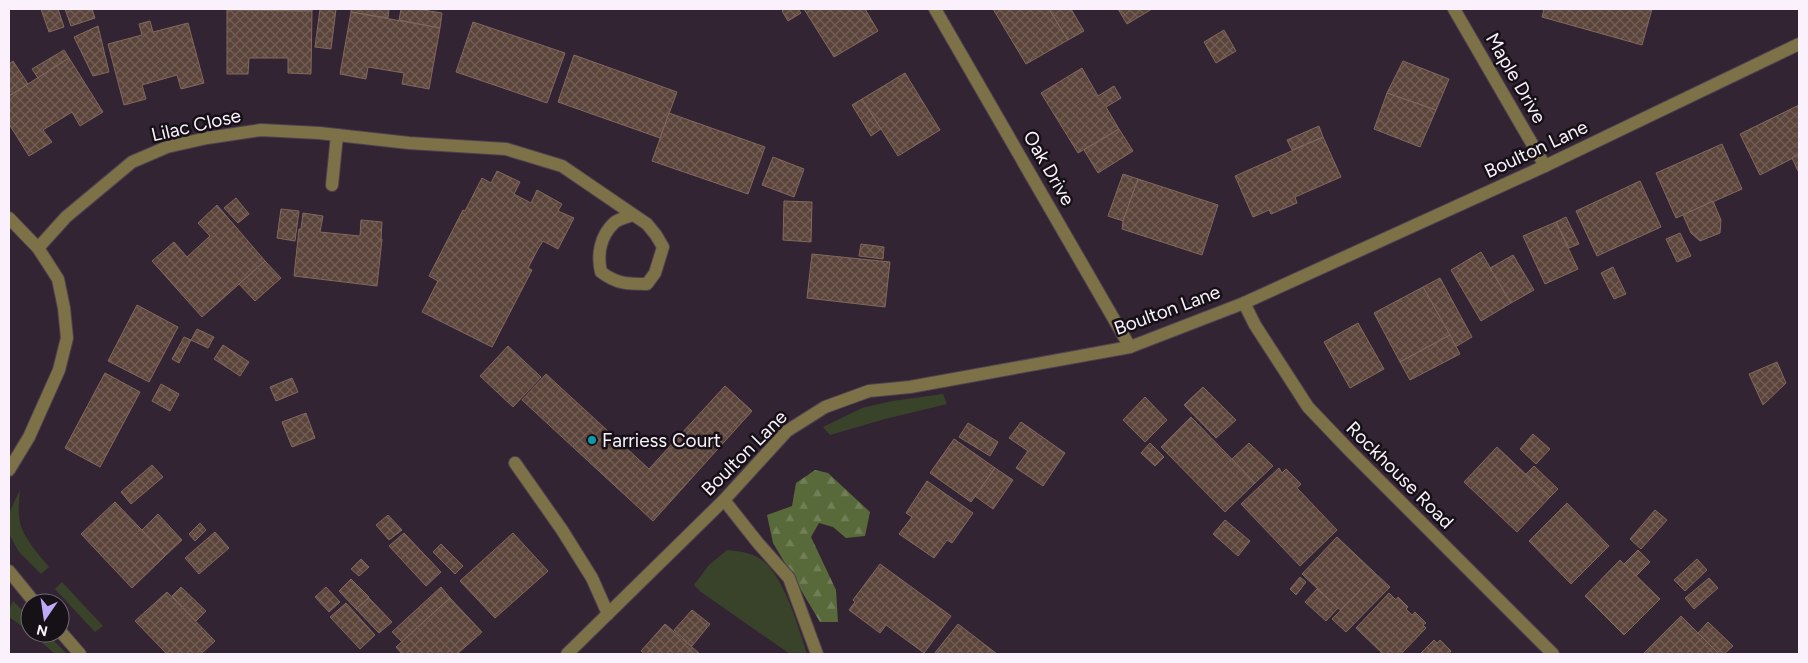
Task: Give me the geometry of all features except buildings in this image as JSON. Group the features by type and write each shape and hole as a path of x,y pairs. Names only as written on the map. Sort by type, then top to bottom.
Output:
{"street":[{"name":"Oak Drive","path":"935,9 1130,347"},
{"name":"Maple Drive","path":"1454,9 1545,166"},
{"name":"Boulton Lane","path":"567,654 724,500 787,431 825,407 869,391 910,387 1130,347 1244,303 1545,166 1799,44"},
{"name":"Lilac Close","path":"38,248 66,217 132,162 167,147 207,138 261,130 409,143 506,149 562,166 632,215"},
{"path":"332,185 337,136"},
{"path":"632,215 647,224 663,247 655,273 647,284 626,284 611,279 601,272 598,258 604,237 615,222 632,215"},
{"path":"9,218 38,248 58,279 64,308 67,338 59,370 33,429 9,470"},
{"name":"Rockhouse Road","path":"1244,303 1255,324 1308,407 1553,654"},
{"path":"515,463 562,530 592,578 608,614"},
{"path":"724,500 788,578 817,654"},
{"path":"9,571 27,593"},
{"path":"70,642 80,654"}],"green space":[{"path":"943,394 947,404 830,435 823,427 862,408 892,401"},
{"path":"815,470 828,473 870,512 865,536 846,538 833,527 819,523 811,537 836,590 838,622 820,622 773,543 767,515 792,506 796,483"},
{"path":"20,490 20,524 31,544 49,567 41,574 19,552 9,534 9,513"},
{"path":"727,550 757,557 775,574 794,615 807,654 790,654 701,592 694,585 709,565"},
{"path":"62,582 103,626 95,632 70,605 70,593 59,593 55,589"},
{"path":"13,601 20,608 20,625 9,617 9,609"},
{"path":"42,643 56,643 67,654 55,654"}],"place":[{"name":"Farriess Court","path":"592,440"}]}
